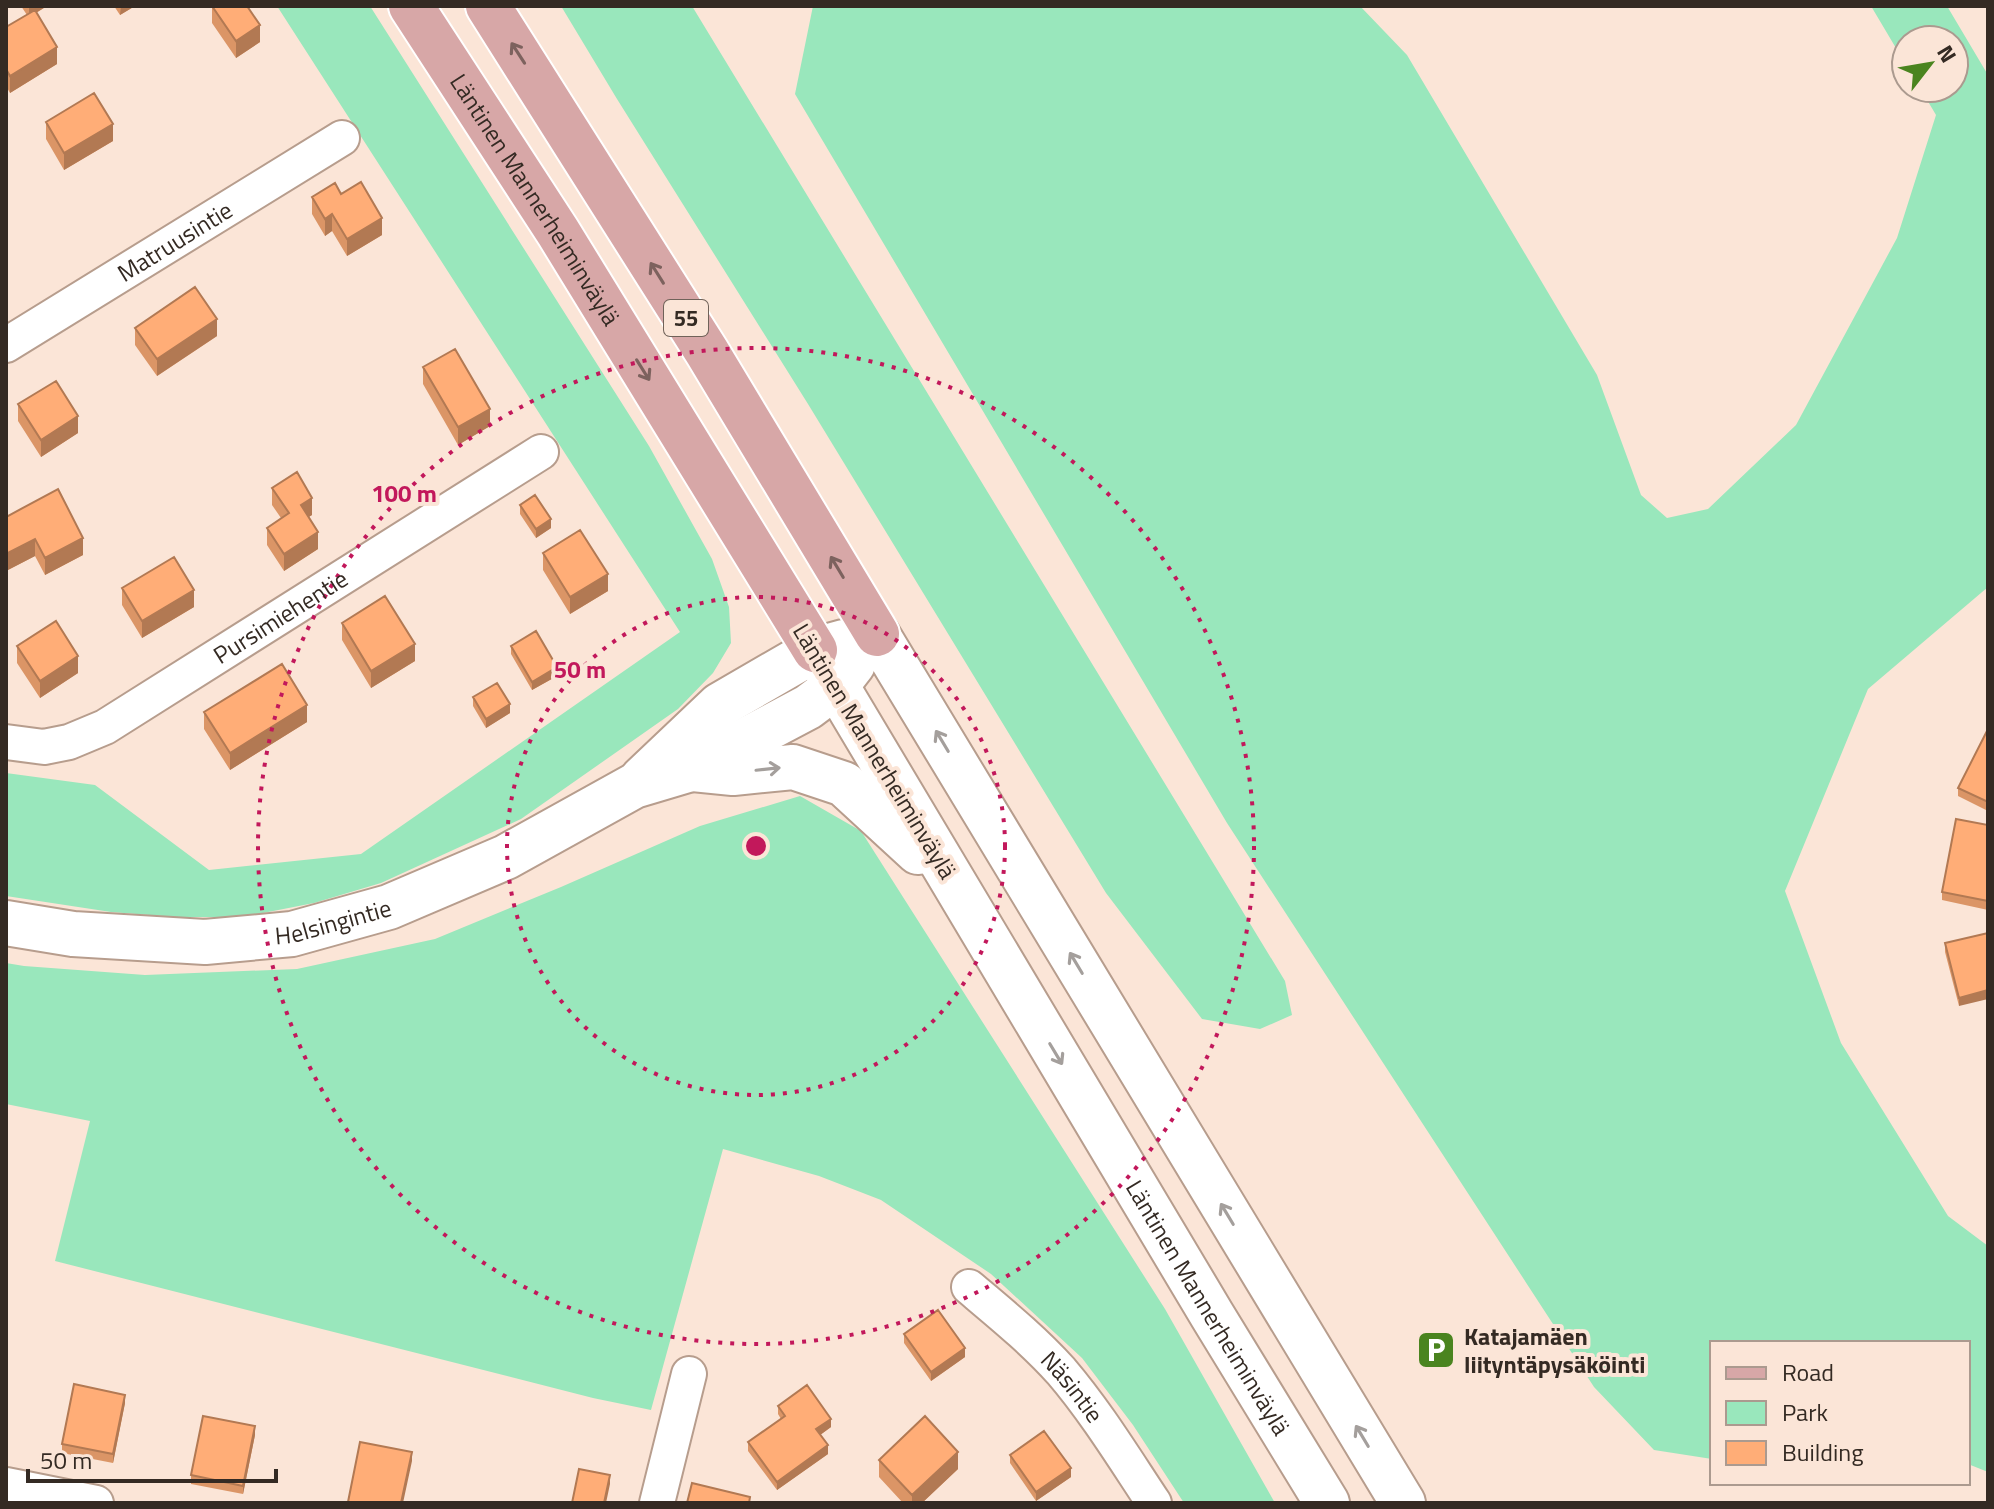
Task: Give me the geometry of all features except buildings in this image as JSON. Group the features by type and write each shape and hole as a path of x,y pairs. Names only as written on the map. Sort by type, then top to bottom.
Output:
{"main road":[{"name":"Läntinen Mannerheiminväylä","path":"411,6 558,232 825,668 1327,1503"},
{"name":"55","path":"488,6 707,352 877,634"},
{"name":"Helsingintie","path":"634,786 720,705 825,668 877,634"},
{"path":"877,634 1403,1503"},
{"name":"Helsingintie","path":"6,923 73,934 205,942 292,934 389,907 506,857 634,786 691,769 808,707 825,668"},
{"name":"Helsingintie","path":"691,769 733,773 793,767 844,784 958,891"}],"street":[{"name":"Matruusintie","path":"6,345 342,138"},
{"name":"Pursimiehentie","path":"6,742 44,747 69,742 105,727 541,452"},
{"name":"Näsintie","path":"969,1287 1019,1329 1061,1371 1102,1425 1154,1503"},
{"path":"657,1503 689,1374"},
{"path":"6,1485 96,1503"}],"green space":[{"path":"277,6 370,6 649,446 712,559 729,607 731,643 713,673 678,709 521,819 381,883 314,903 242,917 175,917 111,912 6,896 6,773 95,785 209,870 361,854 680,632"},
{"path":"561,6 692,6 1285,981 1292,1015 1260,1029 1202,1019 1106,893"},
{"path":"813,6 1360,6 1407,55 1597,375 1641,495 1667,518 1708,509 1796,425 1897,238 1936,115 1929,104 1970,104 1970,45 1988,75 1988,587 1868,689 1785,891 1841,1043 1948,1216 1988,1246 1988,1472 1970,1465 1970,1341 1710,1341 1710,1459 1654,1450 1594,1387 1227,823 795,94"},
{"path":"1871,6 1947,6 1958,24 1890,24 1890,38"},
{"path":"800,796 861,831 1165,1309 1275,1503 1184,1503 1133,1425 1082,1358 991,1274 881,1200 819,1176 723,1149 651,1410 593,1398 55,1261 90,1121 6,1104 6,963 145,975 297,969 435,939 700,826"}],"place":[{"name":"Katajamäen liityntäpysäköinti","path":"1436,1350"}]}
